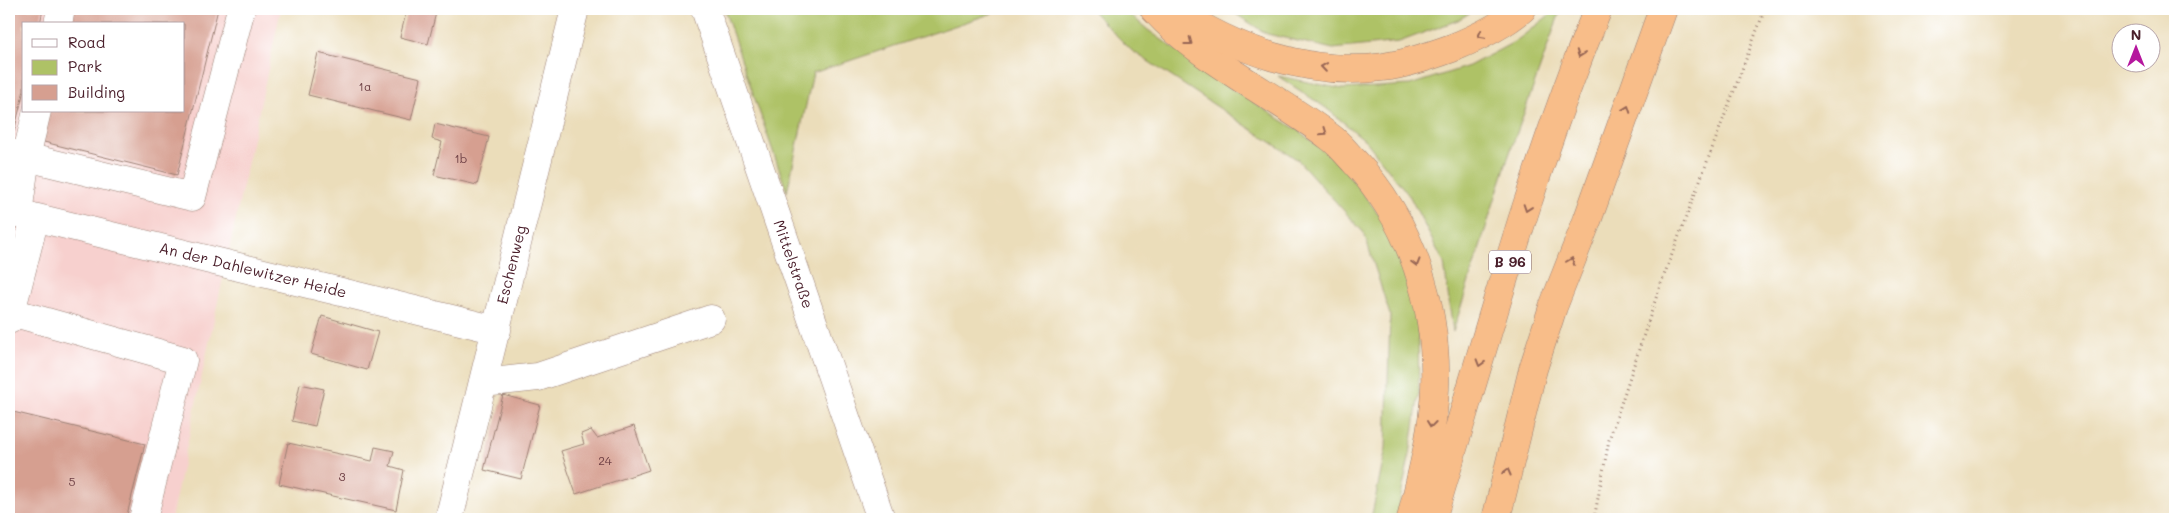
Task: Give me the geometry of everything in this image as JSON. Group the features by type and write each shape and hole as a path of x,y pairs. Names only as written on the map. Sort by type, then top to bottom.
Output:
{"highway":[{"path":"1154,9 1171,28 1210,58 1287,106 1333,138 1368,176 1396,216 1413,253 1426,301 1433,351 1434,389 1430,428 1411,519"},
{"path":"1174,9 1201,27 1248,49 1292,62 1333,68 1382,68 1427,58 1469,41 1510,19 1522,9"},
{"name":"B 96","path":"1432,519 1524,217 1580,53 1598,9"},
{"path":"1496,519 1533,369 1553,307 1590,212 1663,9"}],"street":[{"path":"58,22 61,9"},
{"path":"17,155 192,198 241,9"},
{"name":"Eschenweg","path":"449,519 575,9"},
{"name":"Mittelstraße","path":"705,9 881,519"},
{"path":"37,112 17,155 20,214 10,316 183,360 143,519"},
{"name":"An der Dahlewitzer Heide","path":"20,214 497,330"},
{"path":"484,383 538,377 711,319"}],"path":[{"path":"1594,519 1609,440 1660,286 1765,9"}],"shaded area":[{"path":"9,9 281,9 171,519 9,519"}],"green space":[{"path":"724,9 1005,9 813,73 787,192"},
{"path":"1090,9 1124,9 1148,30 1224,84 1299,131 1339,163 1381,217 1404,272 1418,328 1419,393 1410,454 1396,519 1371,519 1386,448 1390,315 1364,233 1298,160 1131,50"},
{"path":"1228,9 1476,9 1458,20 1399,42 1333,49 1267,34"},
{"path":"1557,9 1561,9 1508,158 1453,332 1444,263 1410,197 1366,141 1326,108 1278,76 1343,89 1410,85 1469,66 1516,41"}],"building":[{"path":"9,9 43,9 40,22 22,22 22,98 14,132 9,130"},
{"path":"68,9 218,9 177,175 36,140 43,112 185,112 185,22 65,22"},
{"path":"407,9 437,9 428,44 400,37"},
{"path":"318,53 421,78 411,120 308,95"},
{"path":"435,124 489,137 477,185 434,175 442,142 432,139"},
{"path":"322,316 378,332 367,370 311,354"},
{"path":"300,384 324,389 315,426 292,421"},
{"path":"503,395 540,405 521,479 484,470"},
{"path":"9,411 145,444 126,519 9,519"},
{"path":"634,426 649,470 576,494 561,451 584,444 581,434 591,430 597,438"},
{"path":"288,443 372,461 375,447 394,451 390,466 404,470 396,510 279,484"}]}
